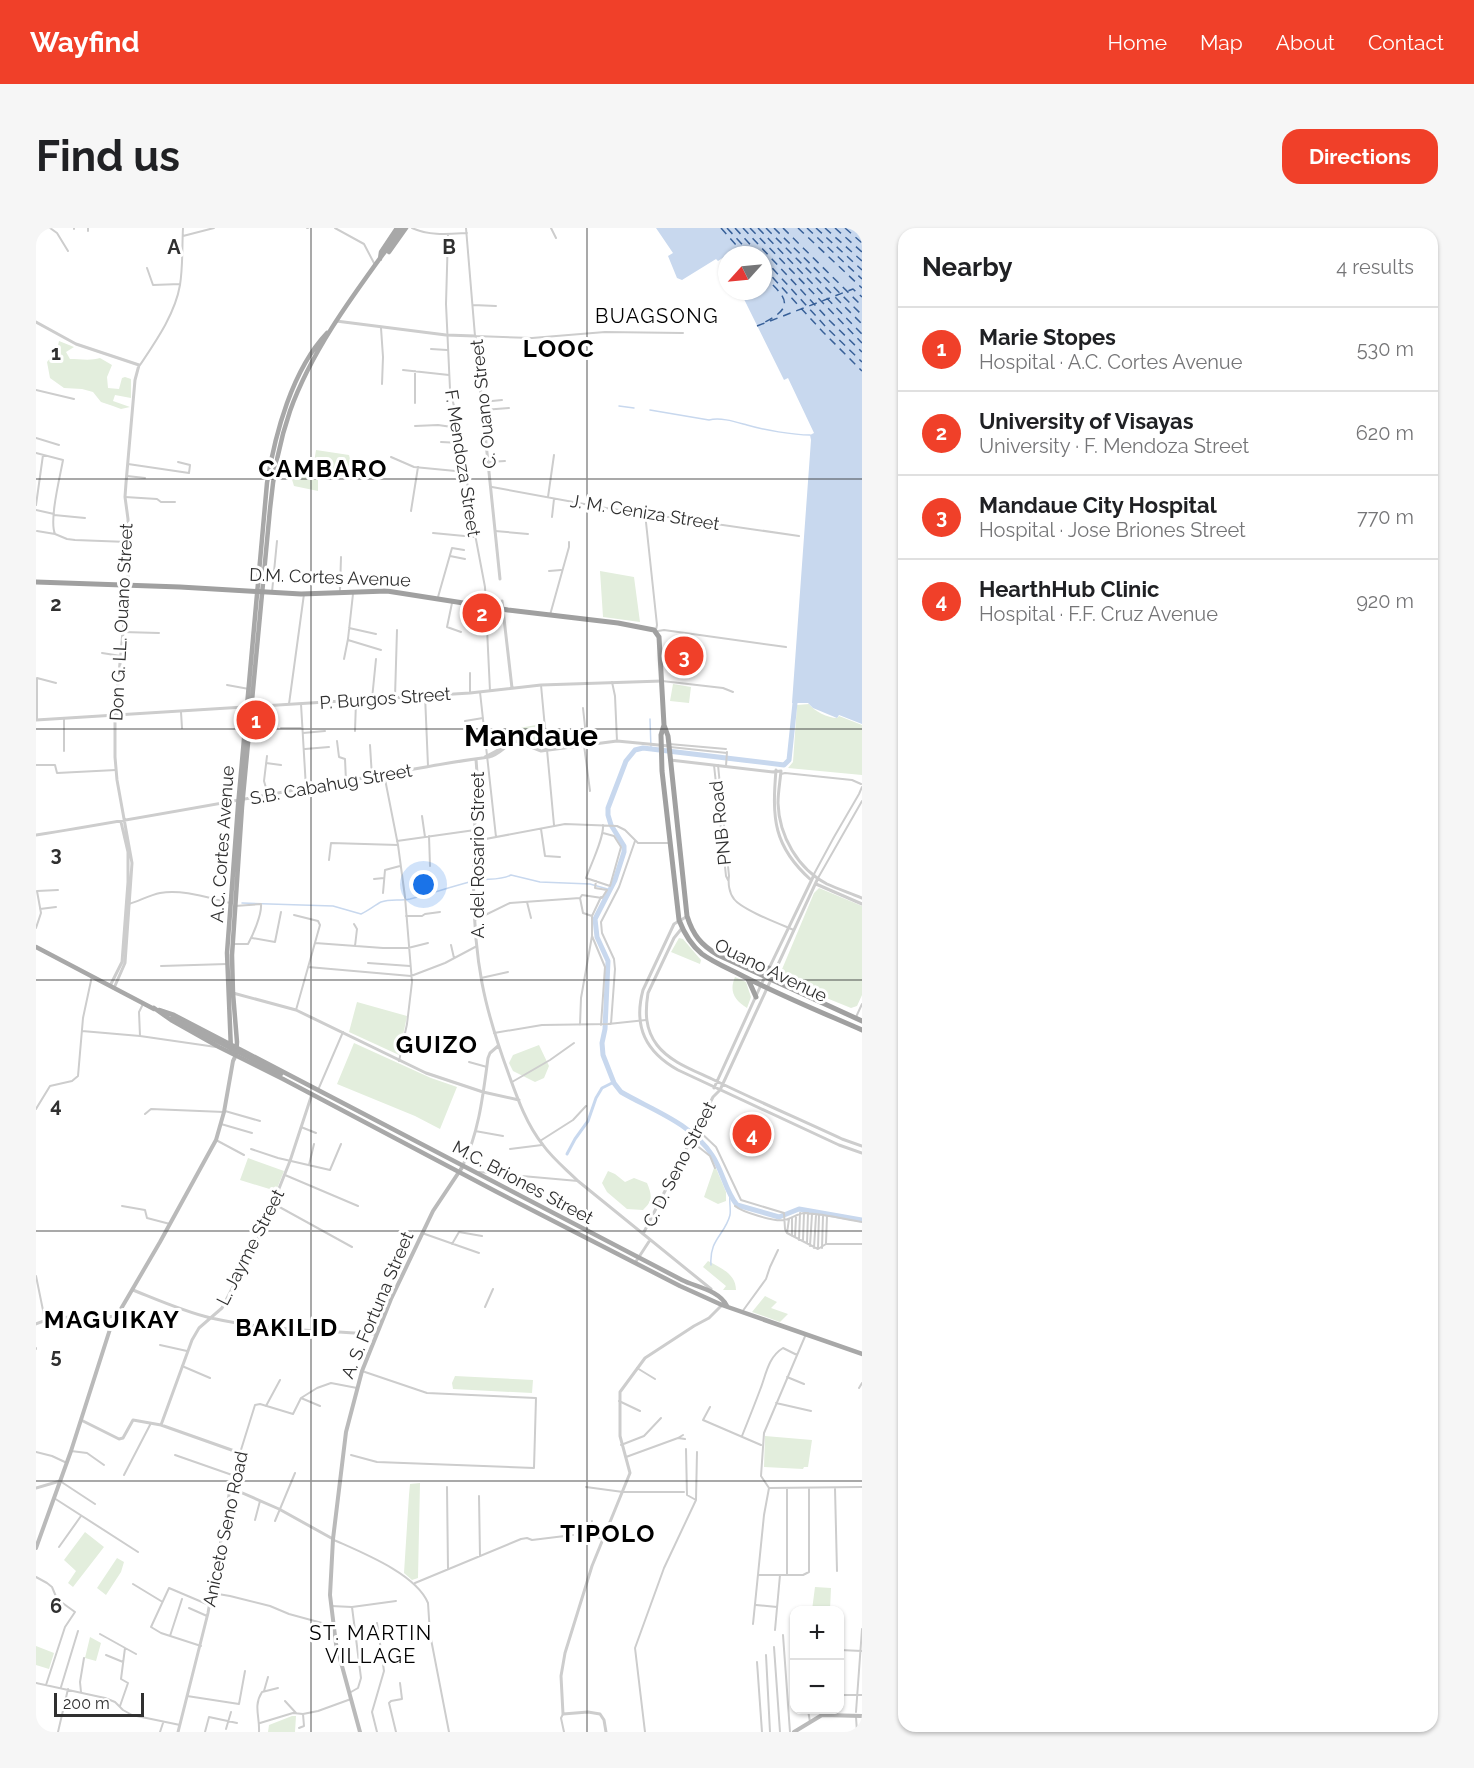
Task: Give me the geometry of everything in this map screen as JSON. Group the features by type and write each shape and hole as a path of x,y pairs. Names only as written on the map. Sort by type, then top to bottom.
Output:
{"highway":[{"name":"D.M. Cortes Avenue","path":"36,582 304,594 386,591 642,627 656,632"},
{"path":"656,632 659,637 664,725"},
{"name":"Ouano Avenue","path":"664,725 660,735 660,747 679,920 692,944 704,956 748,979 862,1030"},
{"name":"Ouano Avenue","path":"664,725 668,735 687,916 697,939 718,955 862,1021"},
{"path":"758,973 772,969 783,984"},
{"path":"748,979 756,997"}],"main road":[{"name":"A.C. Cortes Avenue","path":"235,1046 231,1027 230,992 237,846 267,509 276,464 289,413 305,376 336,321 399,228"},
{"path":"342,312 347,311 406,228"},
{"name":"A.C. Cortes Avenue","path":"249,707 249,689 254,660"},
{"name":"A.C. Cortes Avenue","path":"234,904 227,964 237,1037 234,1054"},
{"name":"M.C. Briones Street","path":"36,947 283,1075 305,1083"},
{"name":"M.C. Briones Street","path":"153,1008 174,1015 235,1046 688,1284 714,1293 725,1301 725,1306"},
{"name":"M.C. Briones Street","path":"153,1008 219,1047 680,1286 725,1306 862,1354"},
{"path":"218,1038 226,1036 231,1027"},
{"path":"237,1037 246,1052 243,1054 244,1059"},
{"path":"36,1548 71,1451 107,1335 216,1140 224,1111 234,1054"},
{"name":"M.C. Briones Street","path":"283,1075 301,1089"},
{"name":"A. S. Fortuna Street","path":"360,1732 336,1644 331,1606 330,1579 333,1539 346,1432 362,1371 376,1334 433,1211 463,1166"},
{"path":"797,1731 824,1715 856,1714 862,1716"}],"street":[{"path":"50,228 57,233 68,251"},
{"name":"Don G. LL. Ouano Street","path":"112,987 122,962 129,904 129,852 116,770 115,715 128,585 126,476 135,380 139,365 168,319 176,300 180,284 183,228"},
{"path":"183,236 214,228"},
{"path":"335,228 364,244 375,266"},
{"path":"412,228 424,233 466,233"},
{"name":"C. Ouano Street","path":"466,228 500,579"},
{"path":"551,228 556,238"},
{"name":"F. Mendoza Street","path":"448,234 446,335 450,389 459,428 487,606 490,691"},
{"path":"147,268 153,285 180,284"},
{"path":"474,304 496,306"},
{"path":"336,321 446,335 532,338 604,332 683,333"},
{"path":"36,322 76,344 139,365"},
{"path":"381,328 382,384"},
{"path":"431,349 447,350"},
{"path":"403,370 449,375"},
{"path":"415,371 415,403"},
{"path":"36,390 74,399"},
{"path":"482,402 502,400"},
{"path":"483,410 509,408"},
{"path":"415,426 438,425 459,428"},
{"path":"36,438 59,445"},
{"path":"441,442 461,443"},
{"path":"36,453 63,460 52,528 55,534"},
{"path":"36,505 43,455"},
{"path":"548,497 554,455"},
{"path":"391,457 416,467 466,472"},
{"path":"489,462 505,461"},
{"path":"128,464 189,473 190,465 178,462"},
{"path":"411,511 416,467"},
{"path":"126,476 145,478"},
{"name":"J. M. Ceniza Street","path":"492,487 799,536"},
{"path":"125,497 175,502"},
{"path":"552,517 554,498"},
{"path":"36,510 85,518"},
{"path":"645,513 656,632 664,630 786,646"},
{"path":"37,531 75,540 129,542"},
{"path":"495,531 528,534"},
{"path":"433,532 476,537"},
{"path":"272,592 277,541"},
{"path":"550,615 569,542"},
{"path":"438,597 452,548 464,550"},
{"path":"450,556 465,559"},
{"path":"340,593 341,557"},
{"path":"549,571 562,570"},
{"path":"344,659 350,628 353,592"},
{"path":"289,704 304,594"},
{"path":"453,600 447,627 461,632"},
{"path":"502,601 512,688"},
{"path":"350,628 376,634"},
{"path":"395,697 398,630"},
{"path":"123,632 159,633"},
{"path":"348,640 381,650"},
{"path":"102,653 121,656"},
{"path":"372,699 376,659"},
{"path":"470,673 470,693"},
{"path":"36,720 36,678 56,683"},
{"name":"P. Burgos Street","path":"36,720 356,701 470,693 541,685 612,682 662,681 723,688 733,692"},
{"path":"612,682 616,741"},
{"path":"227,685 249,689"},
{"path":"541,685 554,826"},
{"path":"480,692 496,837"},
{"path":"425,695 428,766"},
{"path":"355,731 356,701"},
{"path":"301,704 306,788"},
{"path":"583,708 590,791"},
{"path":"181,712 182,728"},
{"path":"64,718 64,751"},
{"path":"465,721 483,718"},
{"path":"281,729 325,731"},
{"name":"S.B. Cabahug Street","path":"36,836 476,759 521,738 534,746 547,750 616,741 648,744 669,751 727,752 726,764"},
{"path":"337,741 339,757 345,759 346,781"},
{"path":"370,745 372,777"},
{"path":"304,749 329,747"},
{"path":"669,751 716,765 726,764 774,772 852,780 862,785"},
{"path":"267,756 264,781 268,795"},
{"name":"A. del Rosario Street","path":"476,759 474,885 481,978 498,1046 528,1122 541,1143 557,1162 714,1293"},
{"path":"266,762 281,765"},
{"path":"36,765 55,765 57,773 116,770"},
{"name":"PNB Road","path":"716,765 731,895 738,904 794,930"},
{"path":"774,772 773,803 776,827 782,844 791,858 816,884 862,904"},
{"path":"782,773 778,802 781,826 795,855 814,875 827,884 862,898"},
{"path":"384,774 405,897 411,976 407,1024 399,1061"},
{"name":"C. D. Seno Street","path":"772,969 811,880 862,785"},
{"name":"C. D. Seno Street","path":"715,1094 714,1088 761,985 768,977 794,930 818,878 857,814 862,801"},
{"path":"422,816 424,837"},
{"path":"474,841 565,824 615,826 625,830 638,843 670,843"},
{"path":"603,825 603,833 586,878 610,886 621,847 614,836 603,833"},
{"path":"541,828 545,856 560,857"},
{"path":"329,860 331,843 397,843 475,830"},
{"path":"429,836 430,866"},
{"path":"610,1024 615,969 614,959 602,933 602,918 619,887 635,841"},
{"path":"383,893 385,870 400,866"},
{"path":"374,879 384,878"},
{"path":"580,1025 581,998 592,936 592,916 607,890 595,887 596,881"},
{"path":"36,928 41,914 37,891 58,890"},
{"name":"Don G. LL. Ouano Street","path":"126,930 129,890"},
{"path":"129,904 169,892 194,894 234,904 262,905 260,918 248,944 232,944"},
{"path":"475,920 510,903 582,896 601,897"},
{"path":"580,898 584,913 592,916"},
{"path":"527,902 531,918"},
{"path":"40,909 56,906"},
{"path":"251,938 275,942 281,912"},
{"path":"406,916 422,916 440,912"},
{"path":"294,915 320,922 296,1010"},
{"path":"687,916 674,924 643,990 640,1000 640,1020 647,1043 660,1059 678,1070 839,1145 862,1153"},
{"path":"354,924 357,929 355,946"},
{"path":"682,927 674,938 648,993 646,1020 653,1040 673,1060 842,1139 862,1146"},
{"path":"592,936 605,967 601,1025"},
{"path":"315,943 408,948 428,943"},
{"path":"451,945 454,958"},
{"path":"308,966 411,976 477,946"},
{"path":"368,963 410,966"},
{"path":"161,966 227,964"},
{"path":"481,978 508,972"},
{"path":"36,1109 50,1086 68,1083 78,1076 83,1018 92,976"},
{"name":"C. D. Seno Street","path":"643,1234 715,1094 723,1084 767,988 768,977"},
{"path":"230,992 296,1010 426,1073 483,1092 519,1100"},
{"path":"140,1036 140,1012 144,1003"},
{"path":"855,1018 862,1004"},
{"path":"494,1033 542,1025 601,1025 646,1020"},
{"path":"82,1031 219,1047"},
{"path":"318,1090 343,1031"},
{"path":"512,1082 574,1043"},
{"path":"734,1045 740,1048"},
{"name":"A. S. Fortuna Street","path":"463,1166 476,1131 490,1053 498,1046"},
{"path":"469,1062 487,1067"},
{"name":"L. Jayme Street","path":"161,1425 187,1351 199,1328 222,1308 262,1231 285,1175 312,1094"},
{"path":"510,1149 541,1143 573,1120 586,1106"},
{"path":"145,1114 151,1109 224,1111 260,1121"},
{"path":"221,1124 252,1133"},
{"path":"301,1127 316,1133"},
{"path":"697,1130 716,1147 741,1200 787,1217 814,1214 862,1222"},
{"path":"476,1131 503,1136"},
{"path":"692,1139 710,1156 715,1168"},
{"path":"216,1140 244,1155"},
{"path":"309,1165 314,1144"},
{"path":"251,1149 330,1170 341,1144"},
{"path":"473,1172 578,1181"},
{"path":"285,1175 358,1206"},
{"path":"133,1208 134,1202"},
{"path":"274,1204 352,1247"},
{"path":"123,1206 146,1211 147,1218 170,1224"},
{"path":"735,1206 739,1210 762,1216 771,1221 783,1221 787,1217"},
{"path":"812,1247 815,1229 814,1214"},
{"path":"812,1247 815,1229 814,1214"},
{"path":"814,1214 815,1229 822,1248"},
{"path":"814,1214 815,1229 826,1244"},
{"path":"801,1241 814,1214"},
{"path":"787,1217 784,1229 787,1233 812,1247 822,1248"},
{"path":"787,1217 794,1237"},
{"path":"794,1237 796,1217"},
{"path":"801,1241 815,1229"},
{"path":"452,1244 459,1232 482,1236"},
{"path":"422,1233 479,1253"},
{"path":"636,1263 650,1240"},
{"path":"822,1248 826,1244 862,1244"},
{"path":"742,1312 766,1279 778,1250"},
{"path":"36,1276 45,1320"},
{"path":"485,1307 493,1289"},
{"path":"133,1290 210,1318 273,1328 376,1334"},
{"path":"564,1732 561,1718 563,1714 561,1669 590,1571 630,1470 621,1445 620,1392 646,1357 725,1306"},
{"path":"36,1324 61,1316 95,1318 116,1316"},
{"path":"753,1624 759,1555 769,1488 762,1476 764,1433 806,1334"},
{"path":"160,1345 187,1351"},
{"path":"742,1436 767,1369 774,1357 783,1348 797,1355"},
{"path":"182,1366 210,1378"},
{"path":"637,1368 656,1379"},
{"path":"351,1455 377,1462 534,1468 536,1398 428,1393 362,1371"},
{"path":"787,1377 804,1384"},
{"path":"280,1380 266,1406 293,1414 301,1398 329,1383 357,1388"},
{"path":"859,1388 862,1383"},
{"path":"301,1398 320,1406"},
{"path":"620,1401 640,1411"},
{"path":"776,1403 811,1411"},
{"name":"Aniceto Seno Road","path":"178,1732 201,1646 231,1488 240,1453 255,1405 266,1406"},
{"path":"710,1407 703,1420 762,1445"},
{"path":"621,1445 644,1436 661,1418"},
{"path":"81,1420 119,1439 123,1438 133,1420 151,1422 240,1453"},
{"path":"124,1474 151,1422"},
{"path":"626,1457 683,1435"},
{"path":"678,1438 685,1439"},
{"path":"686,1449 687,1496 696,1500"},
{"path":"71,1451 87,1453 104,1465"},
{"path":"36,1452 67,1463"},
{"path":"645,1732 635,1648 664,1568 696,1500 698,1452"},
{"path":"175,1455 234,1476"},
{"path":"275,1521 295,1473"},
{"path":"36,1488 60,1481 95,1504"},
{"path":"447,1487 448,1569"},
{"path":"586,1487 623,1492 684,1492"},
{"path":"769,1488 862,1487"},
{"path":"231,1488 279,1509 404,1575 414,1584 428,1603 430,1634 449,1732"},
{"path":"786,1488 787,1575"},
{"path":"758,1575 806,1575 809,1572 808,1488"},
{"path":"835,1488 837,1571"},
{"path":"479,1496 480,1556"},
{"path":"54,1498 138,1552"},
{"path":"255,1520 260,1501"},
{"path":"59,1547 81,1516"},
{"path":"592,1521 589,1534 603,1539"},
{"path":"414,1584 521,1539 532,1540 573,1535"},
{"path":"775,1630 780,1575"},
{"path":"36,1577 52,1587 57,1599 75,1612 65,1628 45,1685"},
{"path":"133,1584 161,1601"},
{"path":"201,1646 151,1627 161,1601 170,1587 210,1605"},
{"path":"212,1593 270,1606 333,1626"},
{"path":"170,1636 182,1599"},
{"path":"331,1606 352,1607 396,1600"},
{"path":"755,1605 777,1607"},
{"path":"349,1692 358,1688 361,1678 352,1607"},
{"path":"189,1608 207,1616"},
{"path":"377,1623 384,1671 372,1712 377,1732"},
{"path":"857,1732 856,1714 862,1629"},
{"path":"61,1688 78,1630"},
{"path":"100,1634 135,1654"},
{"path":"783,1635 789,1732"},
{"path":"774,1647 780,1732"},
{"path":"120,1706 128,1683 121,1679 125,1648"},
{"path":"844,1650 861,1651"},
{"path":"106,1655 123,1662"},
{"path":"766,1655 770,1732"},
{"path":"81,1692 80,1682 84,1658"},
{"path":"757,1662 762,1732"},
{"path":"187,1696 239,1704 245,1671"},
{"path":"259,1732 257,1703 268,1677"},
{"path":"36,1683 105,1698 115,1702 132,1715 180,1725"},
{"path":"396,1732 389,1703 402,1699 400,1683"},
{"path":"264,1691 278,1688"},
{"path":"58,1732 68,1689"},
{"path":"844,1695 862,1695"},
{"path":"260,1724 296,1713 318,1711 351,1698"},
{"path":"285,1701 296,1713"},
{"path":"226,1729 231,1712"},
{"path":"563,1714 588,1712 600,1714 604,1720 606,1732"},
{"path":"299,1728 304,1726 303,1714"},
{"path":"809,1714 810,1723"},
{"path":"205,1732 209,1717 237,1723"},
{"path":"160,1732 163,1722"}],"green space":[{"path":"59,341 74,347 66,352 70,359 100,358 112,365 107,377 108,388 119,389 122,378 131,379 131,398 115,395 113,401 130,407 121,409 101,402 93,392 64,388 50,378 47,362 57,350"},
{"path":"316,450 349,455 347,476 318,475 318,491 294,486 290,473 312,475"},
{"path":"600,571 634,577 640,622 603,617"},
{"path":"673,684 691,687 689,703 670,701"},
{"path":"809,704 833,718 839,716 862,725 862,775 788,768 793,762 797,705"},
{"path":"542,724 543,733 535,737 535,743 520,733 519,728"},
{"path":"819,888 862,906 862,995 857,1006 851,1008 787,982 780,974 814,893"},
{"path":"679,938 683,939 701,960 700,964 671,952"},
{"path":"735,977 746,982 751,997 747,1008 734,995"},
{"path":"357,1002 407,1016 399,1055 349,1032"},
{"path":"354,1043 431,1078 457,1087 440,1129 415,1116 337,1084"},
{"path":"539,1045 549,1066 544,1078 535,1082 513,1071 509,1063 513,1055"},
{"path":"248,1158 284,1171 276,1191 240,1180"},
{"path":"714,1168 726,1192 726,1201 718,1204 704,1197"},
{"path":"608,1171 625,1182 634,1178 647,1183 651,1198 649,1204 643,1210 627,1209 607,1192 602,1183"},
{"path":"708,1261 731,1276 736,1290 723,1290 726,1286 703,1267"},
{"path":"765,1296 777,1302 771,1308 788,1314 780,1322 752,1312"},
{"path":"455,1376 533,1380 532,1393 453,1389 452,1383"},
{"path":"765,1436 812,1440 808,1467 803,1469 764,1467"},
{"path":"420,1483 418,1578 412,1580 404,1573 409,1495 410,1484"},
{"path":"85,1532 104,1547 73,1587 68,1583 76,1571 64,1560"},
{"path":"117,1558 124,1562 121,1572 106,1595 97,1588"},
{"path":"815,1587 831,1588 830,1606 813,1606"},
{"path":"90,1637 101,1643 96,1661 85,1658"},
{"path":"36,1646 54,1653 49,1669 36,1665"},
{"path":"296,1716 295,1732 268,1732 269,1725"}],"water":[{"path":"656,228 862,228 862,724 839,715 837,718 813,708 808,703 792,703 810,435 814,433 788,378 784,380 744,300 772,300 772,246 718,246 718,261 716,259 682,280 677,278 668,256 673,253"}],"waterway":[{"path":"619,406 634,408"},
{"path":"650,410 709,420 728,420 770,430 810,435"},
{"path":"795,703 789,760 784,765 643,748 635,750 626,761 608,808 611,825 624,846 624,852 615,880 595,919 597,937 608,961 603,1055 614,1083 621,1092 670,1118 703,1144 716,1161 737,1205 779,1217 799,1209 862,1220"},
{"path":"650,719 651,749"},
{"path":"242,903 333,906 361,914 384,901 410,899 474,881 511,875 540,882 590,884 611,890"},
{"path":"567,1154 588,1121 602,1088 614,1082"},
{"path":"711,1265 712,1249 730,1215 730,1195"}],"ferry route":[{"path":"721,228 737,246"},
{"path":"727,228 744,246"},
{"path":"735,228 752,246"},
{"path":"743,228 862,352"},
{"path":"750,228 862,343"},
{"path":"758,228 862,334"},
{"path":"766,228 862,324"},
{"path":"774,228 862,315"},
{"path":"783,228 862,306"},
{"path":"798,228 862,288"},
{"path":"807,228 862,279"},
{"path":"816,228 862,270"},
{"path":"825,228 862,261"},
{"path":"835,228 862,252"},
{"path":"845,228 862,243"},
{"path":"853,228 862,235"},
{"path":"772,268 826,327 862,362"},
{"path":"772,277 862,371"},
{"path":"765,322 782,310 784,305 781,294 772,284"},
{"path":"757,326 853,289 862,297"}],"place":[{"name":"University of Visayas","path":"482,613"},
{"name":"Mandaue City Hospital","path":"684,656"},
{"name":"Marie Stopes","path":"256,720"},
{"name":"HearthHub Clinic","path":"752,1134"}],"district":[{"name":"BUAGSONG","path":"657,316"},
{"name":"LOOC","path":"559,348"},
{"name":"CAMBARO","path":"323,468"},
{"name":"Mandaue","path":"531,735"},
{"name":"GUIZO","path":"437,1044"},
{"name":"MAGUIKAY","path":"112,1319"},
{"name":"BAKILID","path":"287,1327"},
{"name":"TIPOLO","path":"608,1533"},
{"name":"ST. MARTIN VILLAGE","path":"371,1644"}]}
